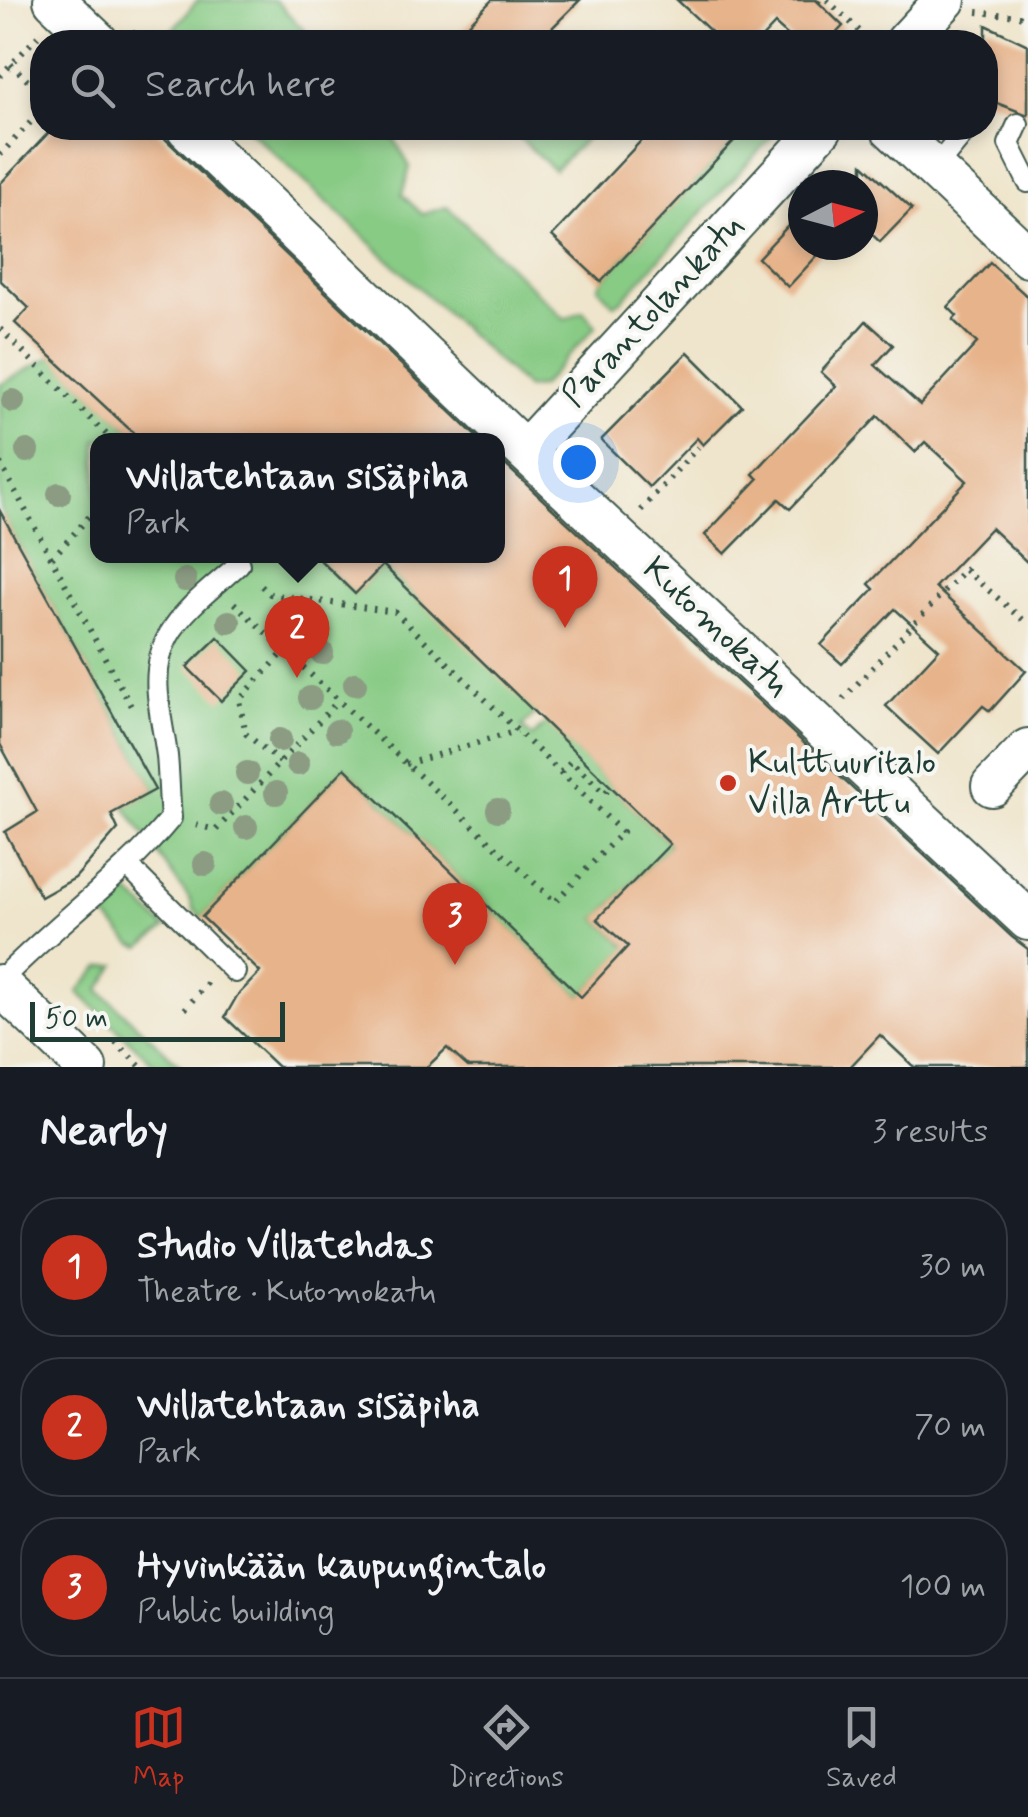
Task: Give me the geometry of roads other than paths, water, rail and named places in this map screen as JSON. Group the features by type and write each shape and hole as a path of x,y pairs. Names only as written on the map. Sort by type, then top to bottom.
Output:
{"street":[{"path":"54,0 85,30"},
{"path":"909,30 956,6"},
{"name":"Kutomokatu","path":"200,140 525,451 1028,920"},
{"name":"Parantolankatu","path":"525,451 811,140"},
{"path":"904,140 1028,257"},
{"path":"992,786 1028,749"},
{"path":"0,983 86,1067"}],"lane":[{"path":"1018,124 1009,144 1028,182"},
{"path":"934,168 958,140"},
{"path":"0,983 46,935 128,866 170,818 167,758 157,691 159,661 168,635 191,606 239,564"},
{"path":"128,866 235,972"}],"place":[{"name":"Studio Villatehdas","path":"565,628"},
{"name":"Willatehtaan sisäpiha","path":"297,678"},
{"name":"Kulttuuritalo Villa Arttu","path":"728,783"},
{"name":"Hyvinkään kaupungintalo","path":"455,965"}]}
